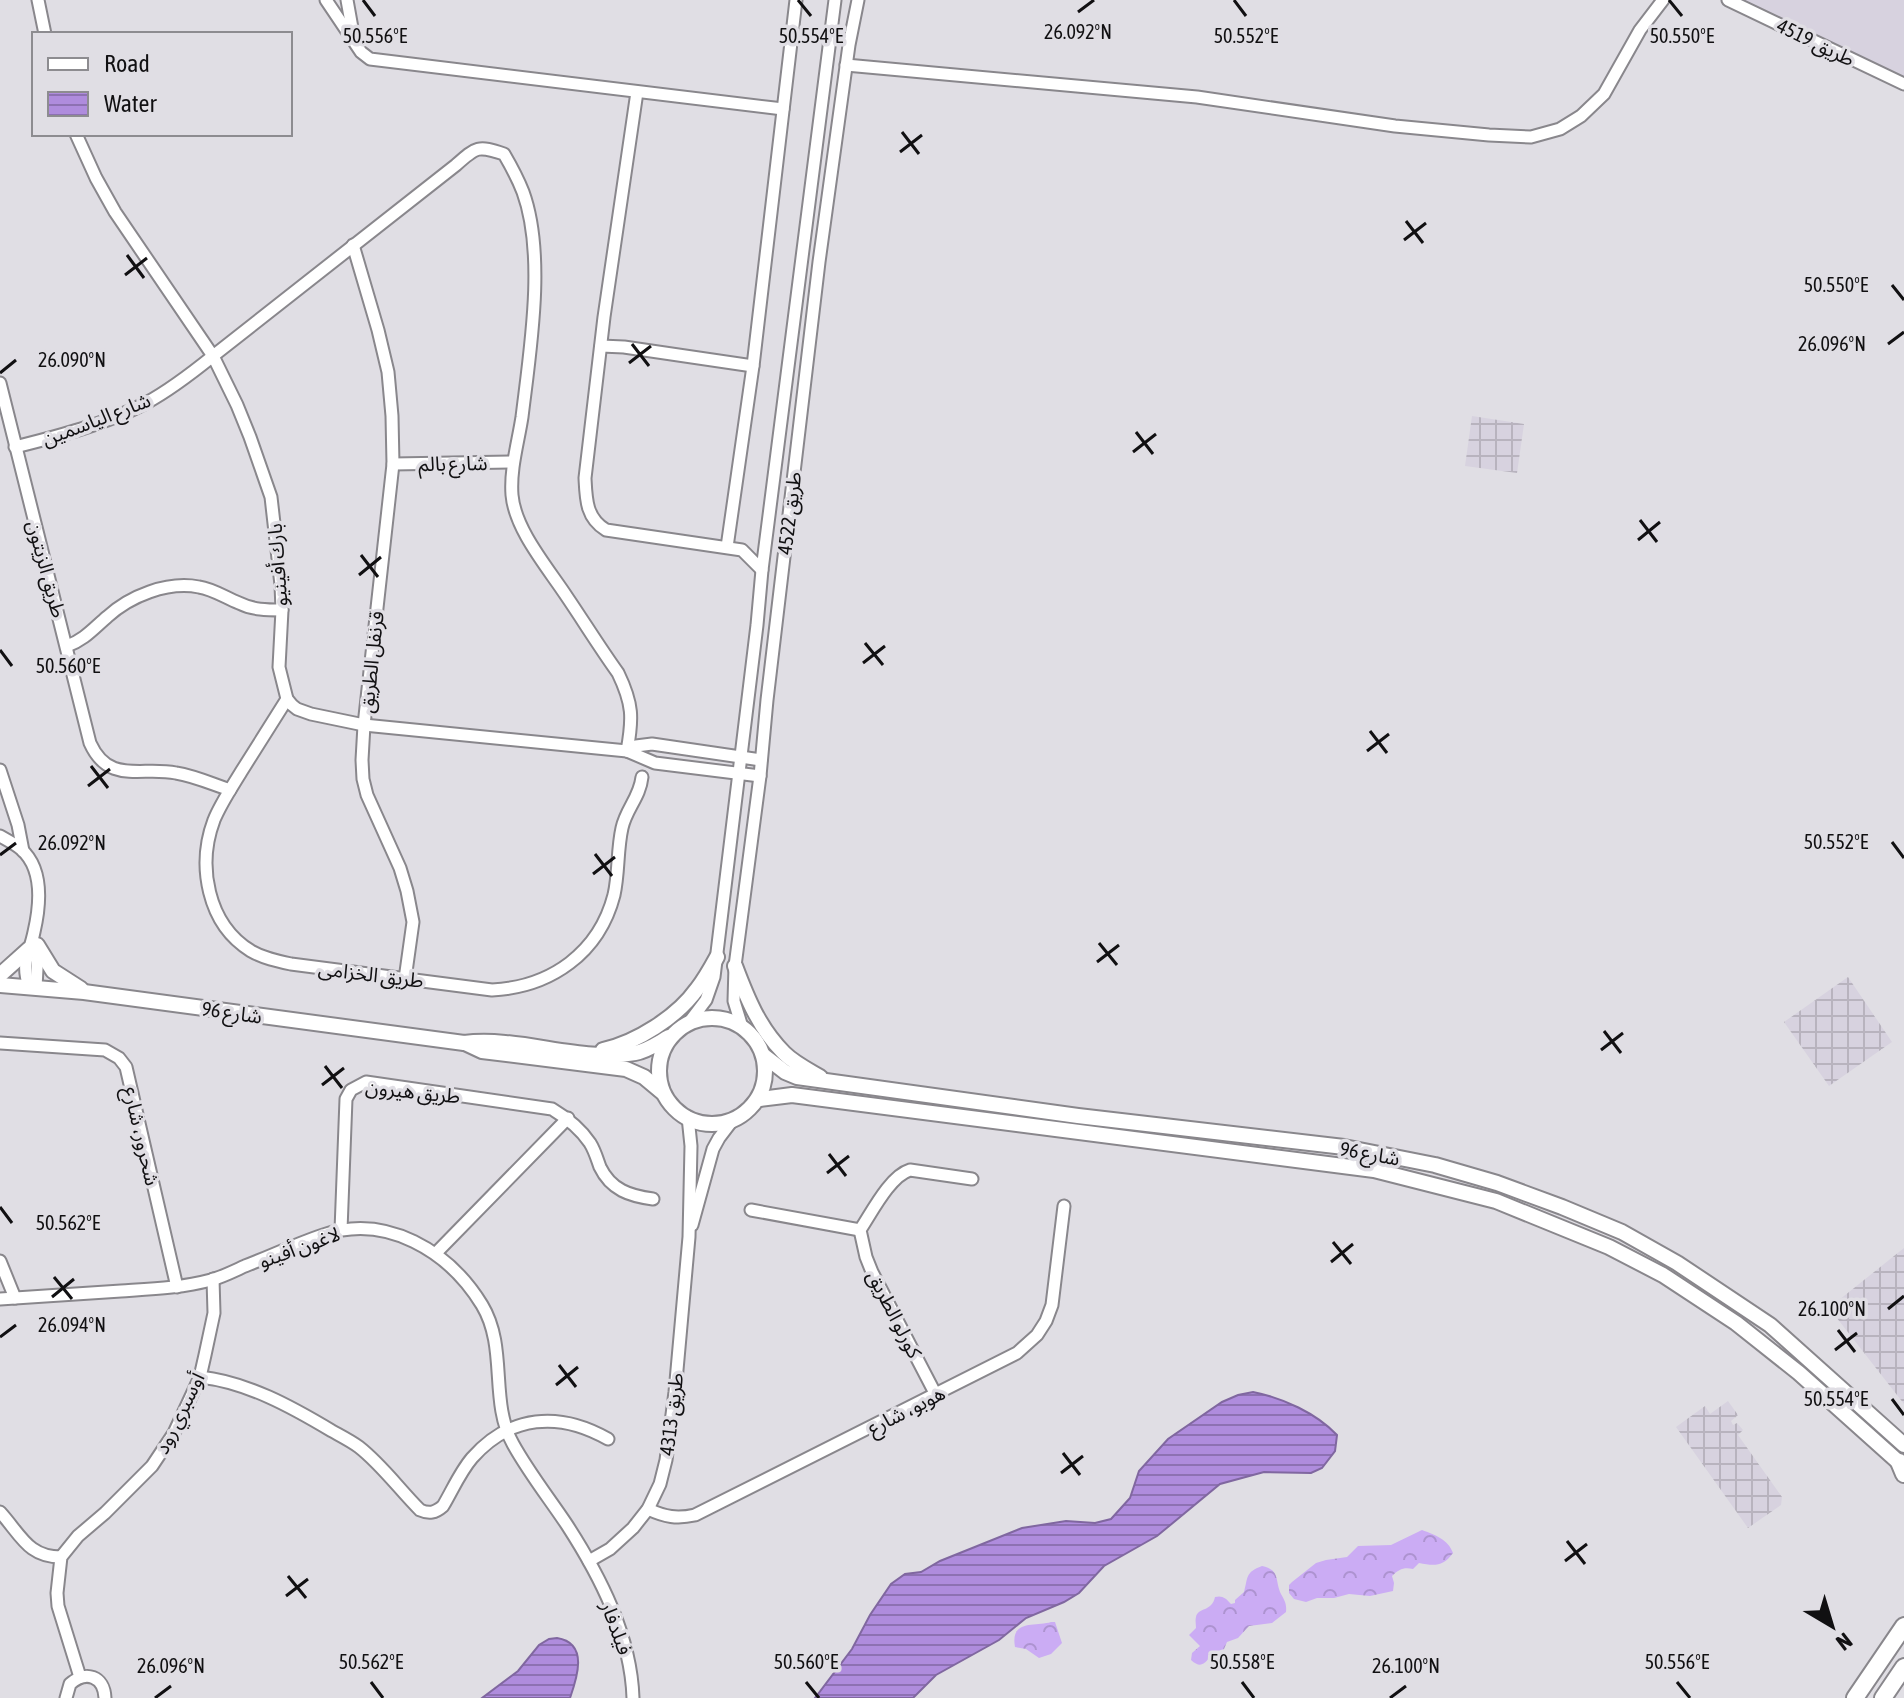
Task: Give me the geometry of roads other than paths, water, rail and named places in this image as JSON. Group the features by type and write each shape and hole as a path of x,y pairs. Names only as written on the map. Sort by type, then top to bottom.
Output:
{"main road":[{"path":"1893,1644 1904,1611"},
{"path":"1855,1698 1904,1626"},
{"path":"1885,1695 1904,1667"},
{"path":"1885,1695 1904,1680"}],"street":[{"path":"38,0 45,32"},
{"path":"326,0 361,52 370,59 783,109"},
{"path":"347,0 355,43"},
{"path":"727,547 753,366 796,0"},
{"name":"طريق 4522","path":"690,1021 706,1000 717,957 762,570 835,0"},
{"name":"طريق 4522","path":"742,1027 734,1001 735,966 799,428 846,65 858,0"},
{"path":"846,65 1197,97 1430,130 1531,137 1560,129 1581,116 1604,94 1640,30 1663,0"},
{"name":"طريق 4519","path":"1728,0 1904,84"},
{"path":"637,92 601,346 585,478 586,504 596,524 606,530 742,550 762,570"},
{"name":"بارك أفينيو","path":"77,136 115,212 213,356 237,405 271,497 278,544 282,610 279,667 287,699"},
{"name":"شارع الياسمين","path":"15,447 92,425 145,404 176,385 474,149 487,148 504,154 524,194 531,221 535,261 534,312 513,462"},
{"name":"قرنفل الطريق","path":"353,245 388,372 393,464 364,725 363,779 407,891 413,922 405,979"},
{"path":"601,346 753,366"},
{"name":"طريق الزيتون","path":"0,383 90,743 96,756 115,770 177,773 230,790"},
{"path":"513,462 512,497 522,528 627,691 631,718 627,751"},
{"name":"شارع بالم","path":"393,464 513,462"},
{"path":"742,550 767,537"},
{"path":"67,646 79,642 127,603 166,588 199,587 251,608 282,610"},
{"path":"287,699 297,709 311,714 364,725 627,751 655,763 760,776"},
{"name":"طريق الخزامى","path":"287,699 230,790 213,824 206,861 212,903 220,920 232,936 252,951 275,961 492,990 535,983 561,970 592,941 611,905 622,827 638,795 642,777"},
{"path":"627,751 642,745 658,745 761,760"},
{"path":"655,763 658,745"},
{"path":"0,770 23,851"},
{"path":"0,836 23,851 33,864 37,878 39,893 33,942 24,965 32,988"},
{"path":"0,975 33,942"},
{"path":"33,942 53,971 84,992"},
{"path":"588,1053 636,1039 653,1028 688,999 717,957"},
{"path":"735,966 756,1016 771,1038 785,1054 827,1082"},
{"name":"شارع 96","path":"0,985 84,992 464,1043 482,1051 626,1069 644,1077 664,1094"},
{"path":"708,1017 742,1027 763,1055 765,1085 760,1099 747,1113 720,1124 705,1125 678,1111 664,1094 659,1077 659,1060 669,1037 690,1021 708,1017"},
{"name":"شارع 96","path":"464,1043 482,1040 613,1055 637,1053 669,1037"},
{"name":"شحرور، شارع","path":"0,1043 105,1050 119,1058 126,1067 177,1287"},
{"name":"شارع 96","path":"763,1055 797,1077 1068,1115 1344,1147 1435,1165 1497,1183 1622,1232 1677,1263 1770,1325 1904,1445"},
{"name":"طريق هيرون","path":"341,1230 346,1099 357,1085 366,1082 552,1109 568,1118"},
{"name":"شارع 96","path":"760,1099 792,1095 819,1098 1374,1170 1496,1201 1609,1247 1663,1275 1767,1346 1902,1467"},
{"name":"طريق 4313","path":"589,1561 610,1549 633,1528 648,1509 660,1484 670,1439 689,1237 691,1146 688,1117"},
{"path":"436,1253 568,1118 592,1146 607,1179 632,1196 653,1199"},
{"name":"طريق 4313","path":"689,1237 713,1149 732,1121"},
{"path":"751,1210 860,1230 892,1183 904,1172 910,1170 972,1179"},
{"name":"هوبو، شارع","path":"648,1509 672,1518 695,1515 1017,1353 1037,1335 1052,1305 1064,1206"},
{"name":"لاغون أفينو","path":"0,1299 177,1287 213,1279 295,1245 341,1230 388,1232 410,1239 436,1253 460,1275 488,1315 496,1342 500,1403 506,1431 536,1483 589,1561"},
{"name":"كورلو الطريق","path":"860,1230 872,1272 936,1395"},
{"path":"0,1261 15,1298"},
{"name":"أوسبري رود","path":"61,1557 78,1536 152,1466 174,1433 200,1377 214,1313 213,1279"},
{"path":"200,1377 230,1382 274,1399 358,1445 425,1512 438,1511 443,1506 470,1461 490,1442 522,1424 565,1421 608,1439"},
{"path":"0,1512 36,1552 45,1557 61,1557 58,1606 80,1677"},
{"name":"فيلدفار","path":"589,1561 622,1632 631,1666 633,1698"},
{"path":"66,1698 70,1684 87,1676 99,1681 105,1698"}],"water":[{"path":"1253,1392 1298,1408 1337,1435 1335,1451 1322,1468 1311,1473 1264,1472 1220,1484 1157,1536 1104,1566 1079,1593 1026,1618 999,1640 936,1675 913,1698 815,1698 852,1649 891,1584 905,1574 921,1572 940,1561 1022,1528 1066,1521 1095,1523 1111,1519 1130,1498 1139,1471 1168,1439 1222,1402"},
{"path":"557,1638 567,1641 577,1654 577,1672 570,1698 482,1698 518,1671 539,1645"}]}
